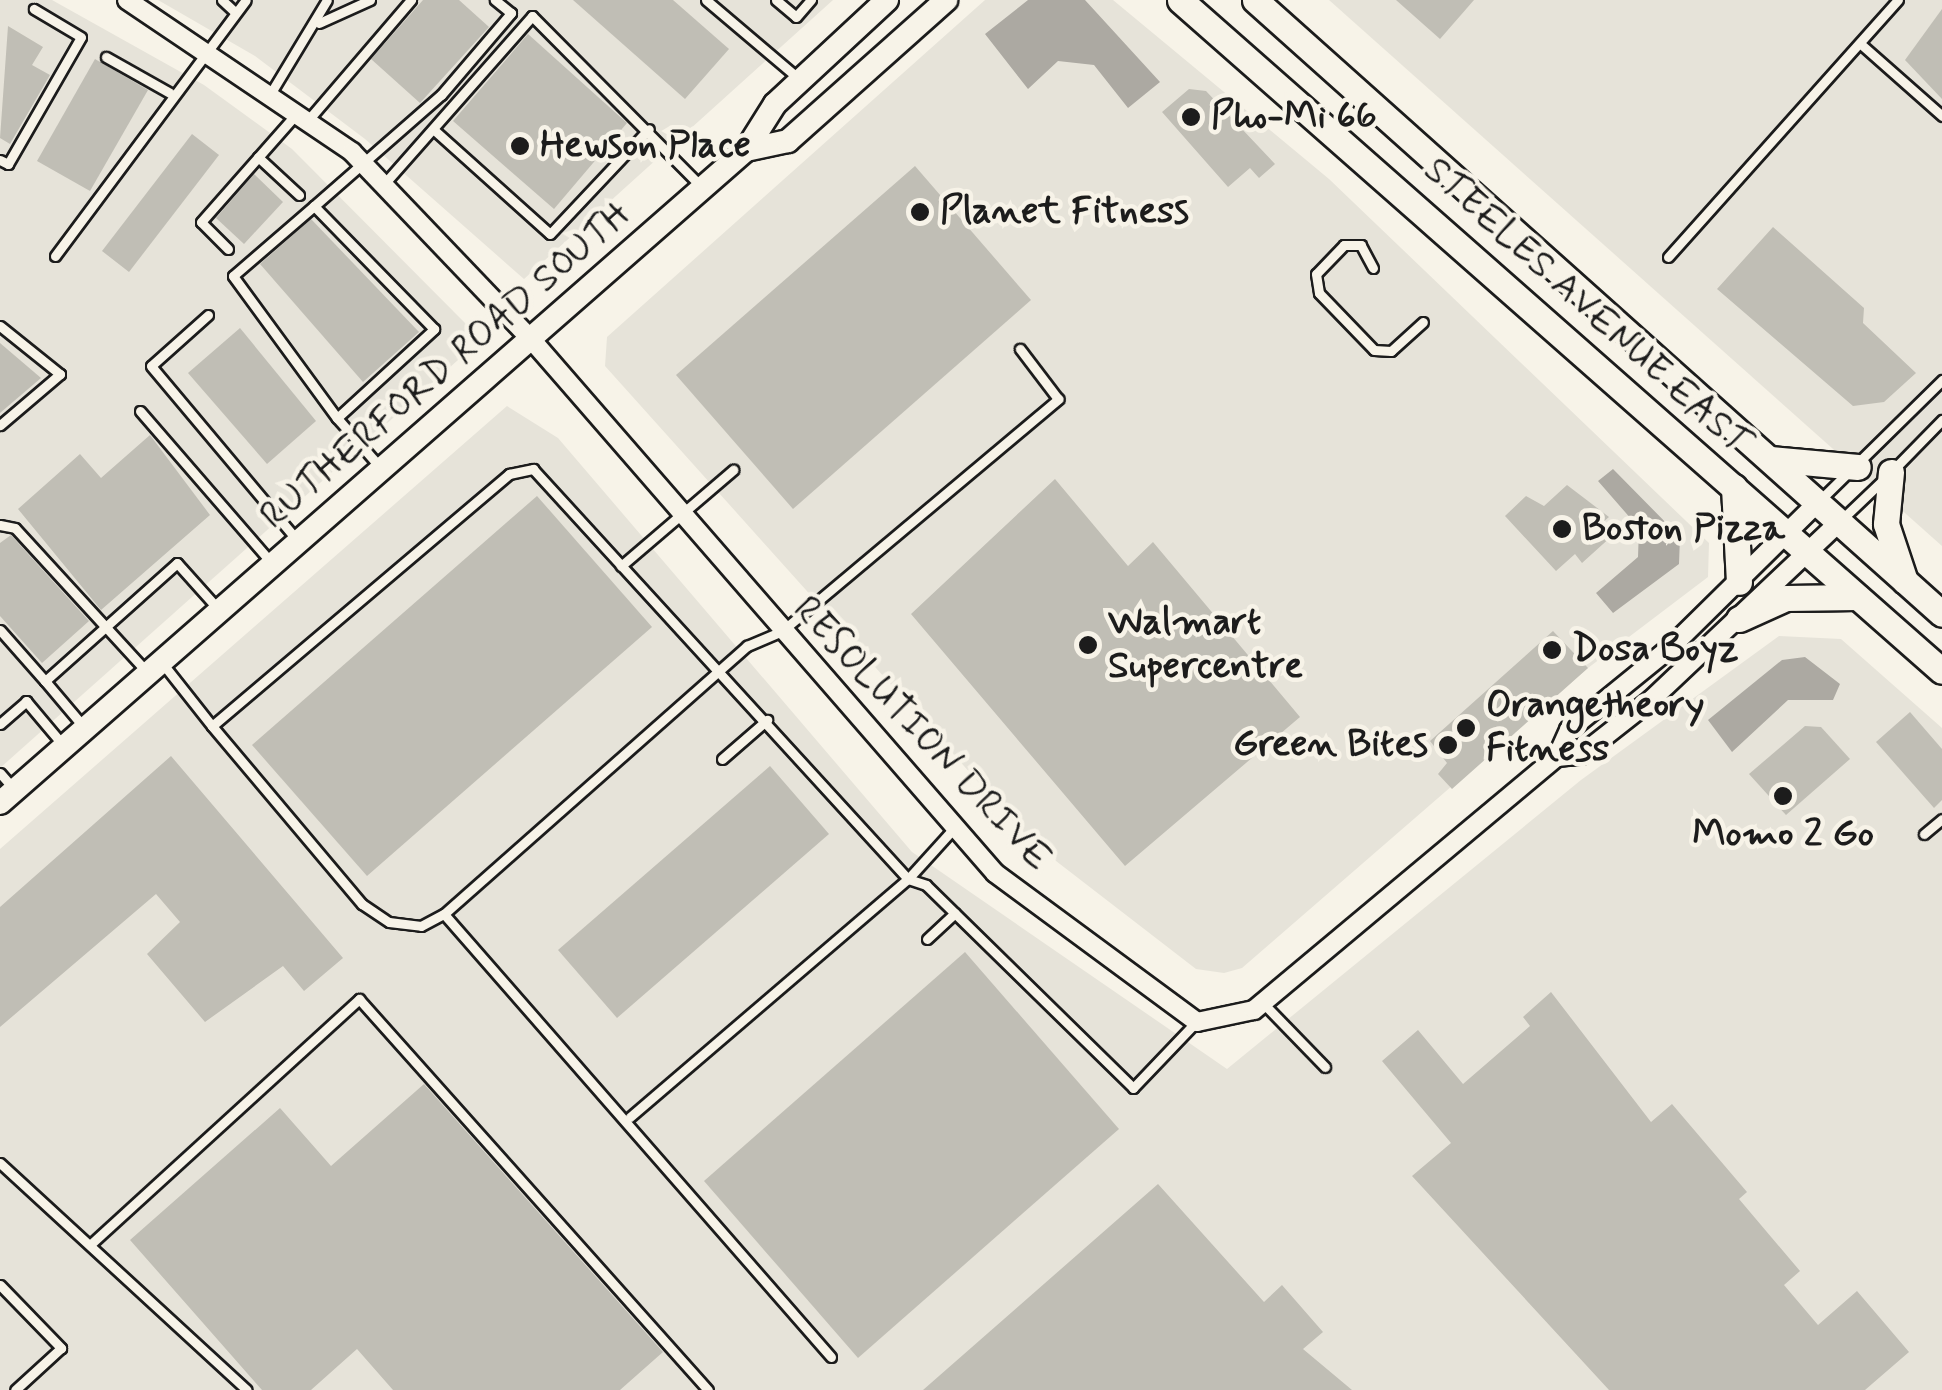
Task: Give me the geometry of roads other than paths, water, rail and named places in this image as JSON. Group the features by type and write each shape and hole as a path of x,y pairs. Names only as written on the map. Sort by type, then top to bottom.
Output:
{"main road":[{"name":"STEELES AVENUE EAST","path":"1180,0 1942,671"},
{"name":"STEELES AVENUE EAST","path":"1255,0 1942,614"},
{"path":"1767,459 1858,467"},
{"path":"1891,472 1886,524 1906,581"},
{"path":"1734,487 1740,582"},
{"path":"1739,620 1786,598 1857,597"}],"street":[{"name":"RESOLUTION DRIVE","path":"127,0 272,91 362,163 531,338 782,632 995,873 1197,1022"},
{"path":"746,150 799,79 888,0"},
{"name":"RUTHERFORD ROAD SOUTH","path":"5,789 64,746 155,668 746,150 788,140 946,0"},
{"path":"1557,757 1581,756 1739,620 1797,543 1817,503"},
{"path":"1197,1022 1237,1020 1263,1002 1557,757 1569,730 1740,582 1797,543 1838,523"}],"lane":[{"path":"222,0 235,12"},
{"path":"55,256 170,93 212,52 246,0"},
{"path":"272,91 318,23 327,0"},
{"path":"318,23 370,0"},
{"path":"228,249 201,222 258,157 304,115 411,0"},
{"path":"383,470 337,418 232,276 431,106 511,13 495,0"},
{"path":"706,0 799,79"},
{"path":"776,0 796,18 811,0"},
{"path":"1668,257 1864,46 1898,0"},
{"path":"0,160 8,164 82,38 34,9"},
{"path":"383,184 532,16 703,188"},
{"path":"1864,46 1942,116"},
{"path":"106,57 170,93"},
{"path":"433,129 550,234 648,129"},
{"path":"258,157 298,196"},
{"path":"314,206 434,329 337,418"},
{"path":"1372,268 1362,245 1344,246 1316,274 1319,293 1374,350 1392,351 1422,322"},
{"path":"208,315 151,366 299,542"},
{"path":"0,326 60,374 0,426"},
{"path":"0,526 15,528 106,626 155,668 212,726 362,904 405,924 444,914 718,676 747,646 782,632 1058,398 1020,349"},
{"path":"1817,503 1858,467 1942,380"},
{"path":"140,411 273,564"},
{"path":"1838,523 1942,420"},
{"path":"212,726 509,474 533,469 718,676 767,720 908,879 955,913 1133,1088 1197,1022"},
{"path":"621,566 733,470"},
{"path":"45,681 177,563 220,610"},
{"path":"0,630 85,728"},
{"path":"0,724 26,701 64,746"},
{"path":"722,759 767,720"},
{"path":"1924,834 1942,819"},
{"path":"630,1117 908,879 955,827"},
{"path":"928,939 955,913"},
{"path":"444,914 630,1117 831,1356"},
{"path":"92,1242 359,999 708,1390"},
{"path":"1263,1002 1326,1067"},
{"path":"0,1163 92,1242 247,1390"},
{"path":"0,1285 61,1348 15,1390"}],"place":[{"name":"Pho-Mi 66","path":"1191,117"},
{"name":"Hewson Place","path":"520,146"},
{"name":"Planet Fitness","path":"920,212"},
{"name":"Boston Pizza","path":"1562,529"},
{"name":"Walmart Supercentre","path":"1088,645"},
{"name":"Dosa Boyz","path":"1552,650"},
{"name":"Orangetheory Fitness","path":"1466,728"},
{"name":"Green Bites","path":"1448,745"},
{"name":"Momo 2 Go","path":"1783,796"}]}
